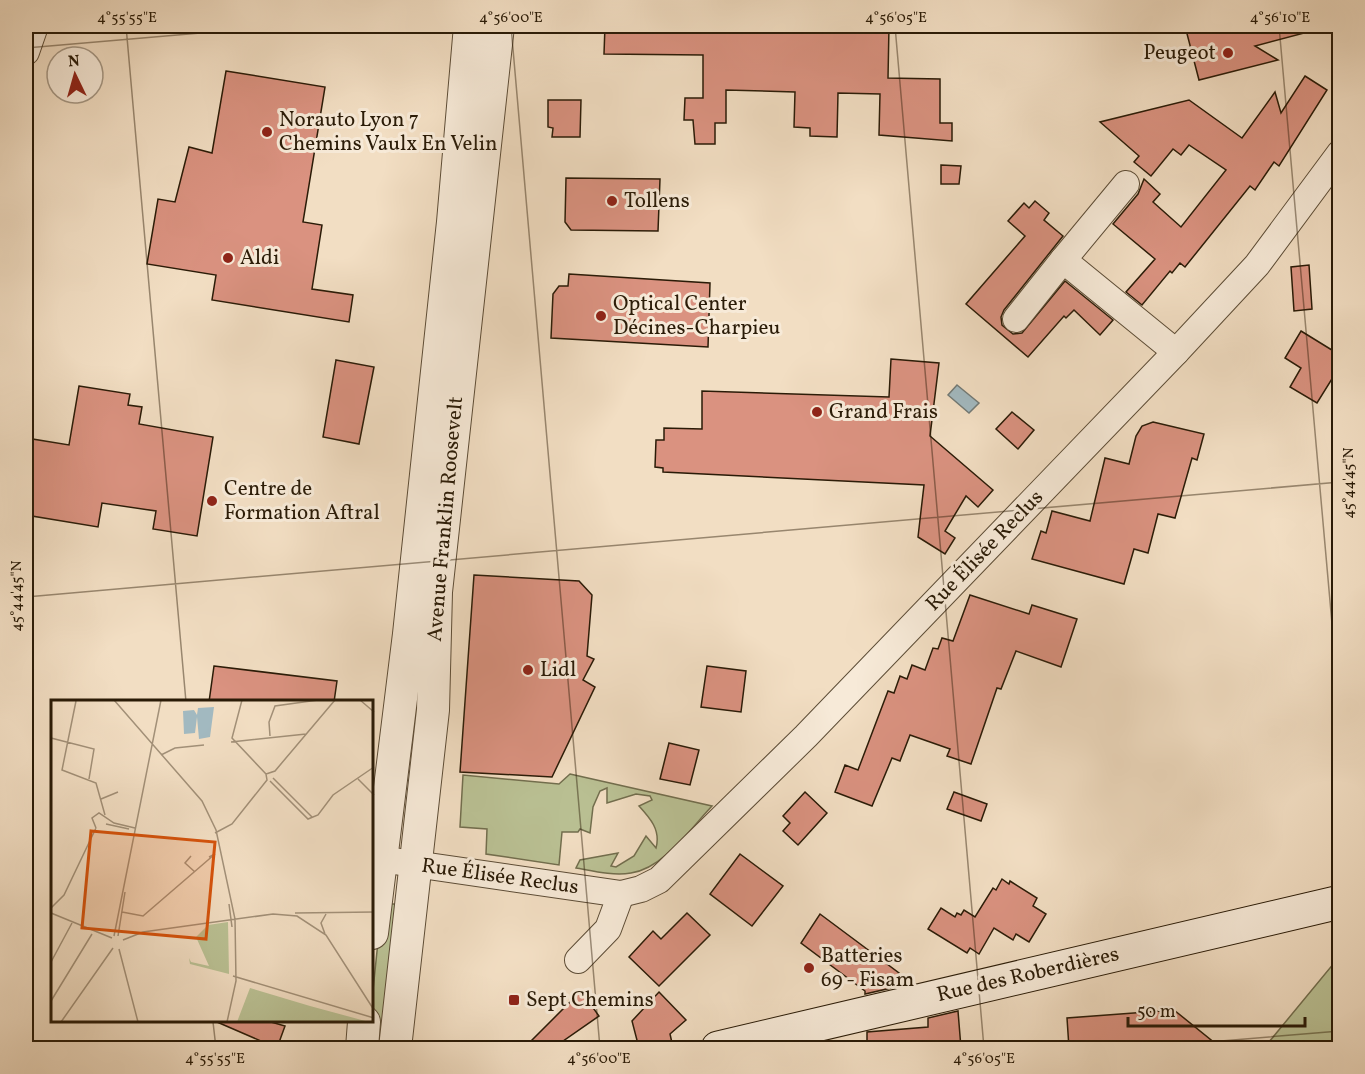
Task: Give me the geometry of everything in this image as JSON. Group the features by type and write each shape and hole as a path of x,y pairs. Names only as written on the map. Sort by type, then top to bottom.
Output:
{"main road":[{"name":"Rue des Roberdières","path":"718,1048 1340,902"}],"street":[{"path":"26,52 35,26"},
{"name":"Avenue Franklin Roosevelt","path":"374,914 400,715 470,26"},
{"name":"Avenue Franklin Roosevelt","path":"396,1048 433,710 436,592 498,26"},
{"name":"Rue Élisée Reclus","path":"380,859 621,894 641,889 659,880 806,736 1176,352 1257,265 1331,175 1340,153"},
{"path":"1016,319 1126,184"},
{"path":"1063,260 1176,352"},
{"path":"429,446 436,462 436,490 446,496"},
{"path":"578,960 608,929 621,894"},
{"path":"362,1048 364,1023"}],"green space":[{"path":"570,774 712,806 665,856 643,870 624,874 576,868 580,860 618,853 611,866 616,867 634,856 646,836 656,848 656,830 639,806 652,800 650,796 636,794 607,803 607,788 600,791 593,807 590,833 580,829 578,832 562,832 559,865 486,854 487,829 460,827 463,775 559,784"},
{"path":"382,903 404,905 387,1048 367,1048 370,1023 374,1023 374,980"},
{"path":"1339,957 1339,1048 1264,1048"}],"water":[{"path":"957,385 979,403 969,413 948,395"}],"building":[{"path":"605,26 889,26 888,78 940,79 940,123 952,123 952,141 879,135 880,94 838,93 837,137 810,136 810,128 794,127 795,92 726,90 726,123 715,123 715,144 695,144 693,120 684,120 685,98 703,98 703,55 604,54"},
{"name":"Peugeot","path":"1185,26 1307,26 1308,32 1255,46 1278,60 1199,80"},
{"path":"226,71 325,87 303,222 322,225 312,289 353,295 349,322 212,300 216,275 147,264 158,199 175,202 189,147 212,153"},
{"path":"1305,76 1327,90 1279,166 1274,162 1255,190 1250,186 1185,267 1180,263 1172,273 1170,271 1142,305 1126,292 1155,259 1113,224 1138,194 1144,179 1160,194 1153,202 1181,227 1226,170 1189,145 1181,155 1173,149 1151,176 1134,162 1139,156 1100,122 1189,100 1242,138 1275,92 1281,113"},
{"path":"548,100 581,100 580,137 552,137 553,128 548,127"},
{"path":"941,165 961,166 959,184 941,184"},
{"name":"Tollens","path":"566,178 660,179 658,231 571,230 565,222"},
{"path":"1035,201 1049,213 1044,220 1063,236 1004,310 1001,317 1002,325 1013,334 1022,333 1065,281 1113,320 1100,335 1074,310 1066,318 1064,316 1028,357 966,304 1025,236 1008,221 1024,203 1029,208"},
{"path":"1309,265 1312,309 1294,311 1291,267"},
{"name":"Optical Center Décines-Charpieu","path":"569,274 710,283 708,347 551,338 553,294 559,286 568,286"},
{"path":"1301,331 1340,355 1340,366 1317,403 1290,387 1301,368 1285,358"},
{"name":"Grand Frais","path":"891,359 939,363 930,436 993,490 978,507 966,496 945,531 955,538 945,554 918,537 924,485 663,472 663,468 655,467 656,440 664,440 664,428 702,429 702,391 889,397"},
{"path":"336,360 374,367 359,444 323,437"},
{"path":"79,386 130,394 128,405 142,407 139,424 213,437 197,536 153,529 156,511 102,503 98,527 26,515 26,438 69,445"},
{"path":"1012,412 1034,430 1018,449 996,429"},
{"path":"1153,422 1204,434 1197,460 1192,458 1175,518 1158,514 1148,553 1134,549 1124,584 1032,559 1041,531 1046,533 1052,511 1090,521 1105,458 1129,464 1136,436 1142,426"},
{"name":"Lidl","path":"474,575 579,581 592,595 587,656 594,659 583,680 595,687 552,777 460,772"},
{"path":"970,595 1029,614 1032,605 1077,619 1061,667 1016,651 1001,689 997,688 971,764 947,756 950,749 910,735 900,761 892,758 872,806 835,792 845,765 858,770 888,691 894,693 900,676 907,679 912,665 925,670 933,648 938,649 942,638 953,641"},
{"path":"214,666 337,681 334,700 209,700"},
{"path":"707,666 746,671 741,712 701,707"},
{"path":"669,743 699,750 690,785 660,779"},
{"path":"805,792 827,813 798,845 783,831 790,823 783,816"},
{"path":"954,792 987,804 981,821 947,809"},
{"path":"740,854 783,886 752,926 710,894"},
{"path":"1002,879 1009,884 1010,881 1037,898 1033,906 1046,914 1029,942 1016,934 1013,940 994,928 979,954 970,948 967,953 928,929 941,908 955,917 957,913 961,915 964,910 975,917 993,888 996,890"},
{"path":"687,913 710,935 659,986 629,957 653,931 661,939"},
{"path":"820,914 899,973 891,988 865,994 865,991 801,943"},
{"path":"581,991 599,1016 553,1048 524,1048"},
{"path":"659,992 686,1020 670,1034 672,1043 639,1048 632,1021"},
{"path":"1174,1010 1221,1048 1069,1048 1067,1018"},
{"path":"958,1011 961,1048 867,1048 867,1032 928,1027 928,1018"},
{"path":"219,1023 274,1023 285,1026 277,1048"}],"place":[{"name":"Peugeot","path":"1228,53"},
{"name":"Norauto Lyon 7 Chemins Vaulx En Velin","path":"267,132"},
{"name":"Tollens","path":"612,201"},
{"name":"Aldi","path":"228,258"},
{"name":"Optical Center Décines-Charpieu","path":"601,316"},
{"name":"Grand Frais","path":"817,412"},
{"name":"Centre de Formation Aftral","path":"212,501"},
{"name":"Lidl","path":"528,670"},
{"name":"Batteries 69 - Fisam","path":"809,968"},
{"name":"Sept Chemins","path":"514,1000"}]}
